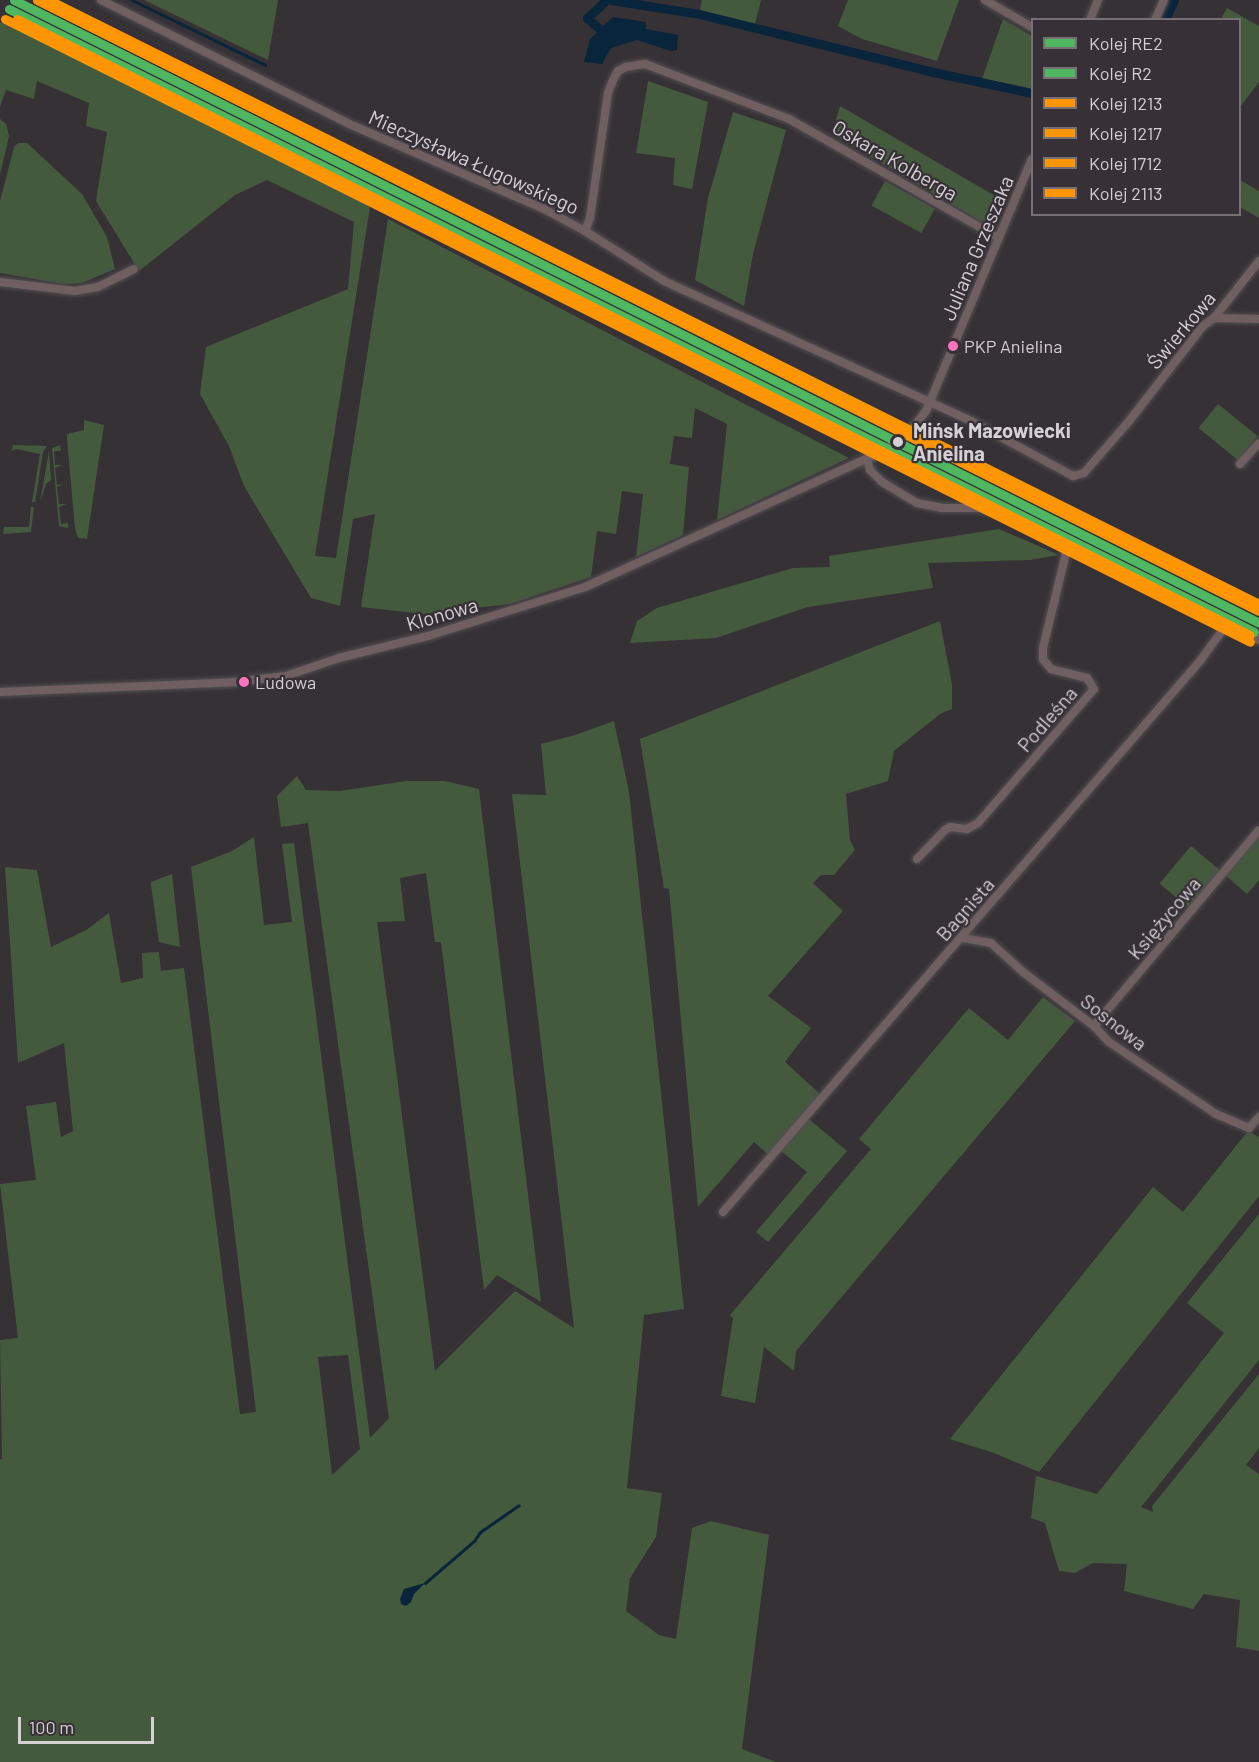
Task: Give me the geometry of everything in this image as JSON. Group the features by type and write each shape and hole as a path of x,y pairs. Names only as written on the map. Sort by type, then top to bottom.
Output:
{"street":[{"name":"Mieczysława Ługowskiego","path":"101,0 354,126 544,209 585,231 664,281 704,297 971,421 1073,477 1084,473 1130,420"},
{"path":"985,0 1031,26"},
{"path":"1091,18 1098,0"},
{"path":"1156,18 1164,0"},
{"name":"Oskara Kolberga","path":"585,231 590,218 608,93 618,71 635,64 654,66 807,129 999,238"},
{"name":"Juliana Grzeszaka","path":"867,459 901,441 918,423 930,403 1031,161"},
{"name":"Świerkowa","path":"1130,420 1203,326 1214,318 1259,261"},
{"path":"0,282 75,291 98,287 134,269"},
{"path":"1214,318 1259,319"},
{"path":"1240,464 1259,443"},
{"path":"867,459 870,470 882,482 917,503 936,508 991,510 1068,545 1259,640"},
{"name":"Klonowa","path":"0,692 235,682 286,676 320,663 428,636 585,587 867,459"},
{"name":"Podleśna","path":"917,859 950,827 967,829 978,823 1094,689 1087,678 1051,669 1046,664 1043,648 1068,545"},
{"name":"Bagnista","path":"723,1212 963,938 1200,661 1227,624"},
{"name":"Księżycowa","path":"1094,1026 1259,830"},
{"name":"Sosnowa","path":"963,938 991,943 1023,972 1094,1026 1109,1042 1216,1114 1249,1128 1259,1117"}],"green space":[{"path":"144,0 278,0 268,60"},
{"path":"702,0 761,0 755,24 700,10"},
{"path":"848,0 959,0 937,61 862,39 838,26"},
{"path":"1227,8 1259,26 1259,82 1241,106 1241,18 1222,18"},
{"path":"1003,19 1031,35 1031,90 982,79"},
{"path":"0,22 319,176 370,207 315,556 336,558 388,219 849,458 717,520 727,424 695,408 692,438 674,436 670,464 689,467 683,535 636,557 643,494 622,491 616,534 597,531 591,577 510,604 424,614 361,607 375,514 353,519 340,606 311,598 244,486 229,446 200,394 206,347 348,289 354,222 267,180 235,195 139,271 96,201 107,132 86,126 89,103 37,81 34,99 6,90 0,107"},
{"path":"648,81 708,102 692,189 673,185 675,158 636,153"},
{"path":"840,106 997,197 987,220 982,222 832,134"},
{"path":"733,112 786,130 753,254 744,306 695,280 708,198"},
{"path":"0,119 6,124 9,136 0,175"},
{"path":"18,143 27,143 82,194 107,237 115,269 82,283 63,284 0,273 0,201 14,147"},
{"path":"885,181 935,209 921,233 871,205"},
{"path":"1241,181 1259,191 1259,218 1241,208"},
{"path":"1218,404 1258,436 1238,460 1198,428"},
{"path":"84,420 104,425 87,539 78,538 75,528 67,439 67,434 84,430"},
{"path":"13,445 47,446 43,452 35,502 32,502 40,454 16,449 12,451"},
{"path":"60,445 61,451 54,451 55,465 62,465 55,468 57,485 64,484 57,487 59,504 66,504 59,507 61,524 68,523 68,528 59,526 52,448"},
{"path":"49,451 51,480 46,484 40,502"},
{"path":"31,507 34,507 31,532 3,534 4,527 29,527"},
{"path":"999,529 1059,555 1030,560 928,563 933,588 808,607 716,638 630,643 637,621 657,608 793,568 830,567 829,556"},
{"path":"940,621 952,685 952,709 940,714 894,751 888,781 846,794 850,840 855,850 834,875 821,875 813,883 843,911 768,996 811,1028 785,1062 821,1095 770,1156 754,1142 698,1207 669,889 664,888 640,739"},
{"path":"614,721 629,792 684,1309 644,1315 627,1488 662,1493 656,1537 630,1578 626,1611 659,1635 676,1639 692,1528 711,1521 769,1535 742,1749 776,1762 0,1762 0,1459 2,1459 0,1340 18,1338 0,1184 36,1180 26,1106 56,1102 61,1137 73,1131 64,1043 18,1063 5,867 37,870 51,947 86,930 109,913 121,983 143,978 142,953 159,952 161,971 184,968 240,1414 256,1412 191,867 232,851 254,837 264,925 292,922 282,844 294,843 370,1438 389,1418 308,823 281,827 277,796 297,776 306,790 340,791 406,781 445,781 479,789 541,1302 497,1275 484,1290 441,942 435,942 426,873 400,878 405,921 377,922 435,1371 515,1291 574,1328 512,794 546,795 541,744","holes":["348,1355 360,1449 332,1475 318,1357"]},
{"path":"1259,836 1259,880 1247,894 1226,876"},
{"path":"1191,846 1220,870 1189,908 1160,884"},
{"path":"172,874 180,947 159,942 151,885 151,882"},
{"path":"1043,997 1075,1021 796,1351 794,1371 764,1347 755,1403 721,1396 733,1318 730,1315 871,1149 859,1139 969,1008 1008,1040"},
{"path":"809,1119 847,1151 768,1242 756,1232 807,1172 781,1151"},
{"path":"1248,1131 1259,1137 1259,1196 1039,1472 994,1453 950,1439 1153,1187 1183,1212"},
{"path":"1259,1214 1259,1360 1141,1507 1153,1512 1152,1506 1259,1374 1259,1448 1246,1465 1259,1474 1259,1651 1236,1647 1240,1600 1204,1594 1193,1609 1124,1591 1127,1564 1093,1563 1075,1573 1059,1571 1045,1523 1031,1518 1036,1476 1097,1494 1224,1333 1187,1303"}],"water":[{"path":"613,17 646,22 646,29 678,35 677,50 671,51 637,40 611,48 602,64 584,62 590,39"},
{"path":"425,1583 414,1594 411,1602 406,1606 401,1604 400,1599 404,1589"}],"waterway":[{"path":"132,0 265,65"},
{"path":"600,29 587,18 606,0"},
{"path":"611,0 699,14 933,72 1031,93"},
{"path":"1166,18 1174,0"},
{"path":"425,1583 474,1541 480,1532 519,1505"}],"rail line":[{"name":"RE2","path":"14,0 1259,623"},
{"name":"1213","path":"37,0 1259,611"},
{"name":"1712","path":"49,0 1259,604"},
{"name":"R2","path":"9,9 1254,632"},
{"name":"1217","path":"5,19 1250,642"},
{"name":"2113","path":"17,19 1250,635"}],"place":[{"name":"PKP Anielina","path":"953,346"},
{"name":"Mińsk Mazowiecki Anielina","path":"898,442"},
{"name":"Ludowa","path":"244,682"}]}
